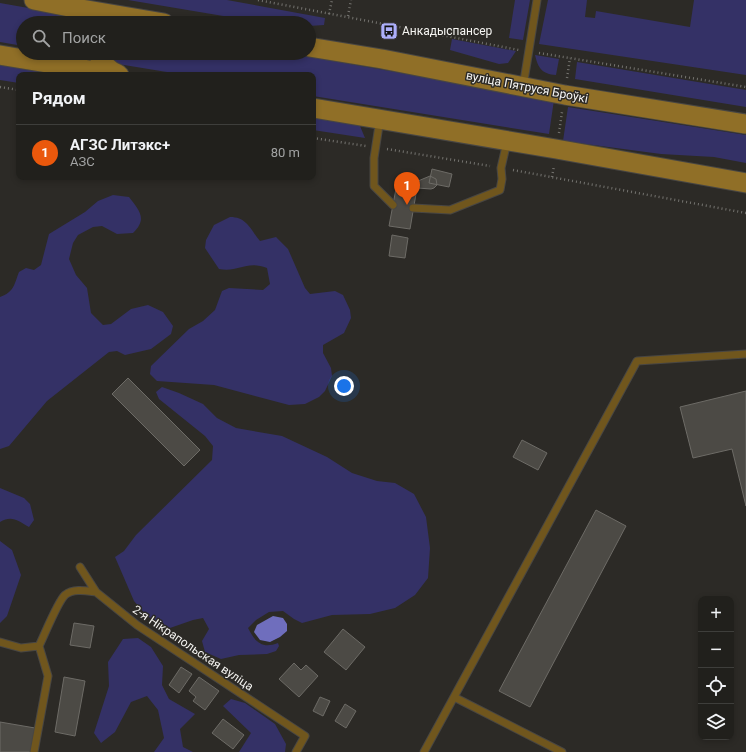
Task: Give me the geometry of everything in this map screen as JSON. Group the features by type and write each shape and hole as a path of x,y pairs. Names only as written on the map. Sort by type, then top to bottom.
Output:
{"main road":[{"path":"34,0 124,16"},
{"path":"69,7 79,16"},
{"name":"вуліца Пятруся Броўкі","path":"316,48 382,59 565,95 746,124"},
{"path":"0,55 16,57"},
{"path":"32,60 102,72"},
{"path":"58,64 70,60"},
{"path":"100,60 106,68 112,72"},
{"path":"316,108 556,149 746,184"}],"lane":[{"path":"523,87 537,0"},
{"path":"380,119 374,158 374,186 393,205"},
{"path":"413,208 450,210 500,190 502,179 501,168 508,141"},
{"path":"424,752 637,361 746,354"},
{"name":"2-я Нікрапольская вуліца","path":"80,567 96,592 137,626 305,736 296,752"},
{"path":"34,752 48,676 39,646 58,606 66,595 80,590 96,592"},
{"path":"0,642 21,648 39,646"},
{"path":"454,697 562,752"}],"path":[{"path":"258,0 329,14 348,16 529,52 746,87"},
{"path":"329,14 332,0"},
{"path":"348,16 352,0"},
{"path":"552,177 570,58"},
{"path":"0,86 16,89"},
{"path":"316,138 501,168 746,213"}],"shaded area":[{"path":"128,0 227,0 314,16 223,16"},
{"path":"515,0 530,0 523,40 509,38"},
{"path":"548,0 587,0 585,17 595,18 596,11 690,27 694,0 746,0 746,75 539,44"},
{"path":"0,3 69,16 16,16 16,45 0,42"},
{"path":"316,16 325,18 324,25 316,26"},
{"path":"452,39 516,51 508,63 499,64 450,50"},
{"path":"535,55 559,59 556,75 541,70"},
{"path":"316,58 554,100 549,134 316,96 316,72 167,72 118,64 112,60 316,60"},
{"path":"577,62 746,90 746,107 575,79"},
{"path":"0,63 55,72 16,72 16,83 0,80"},
{"path":"568,107 746,135 746,163 714,157 661,154 563,141"},
{"path":"316,116 349,121 360,126 365,138 316,130"},
{"path":"113,195 129,197 139,210 141,219 138,228 133,233 117,234 102,226 93,227 78,235 73,243 69,259 76,275 87,288 91,313 103,325 111,324 131,309 148,305 163,312 173,326 171,334 151,349 125,355 117,351 109,352 47,401 9,446 0,449 0,297 11,290 19,272 26,268 34,270 41,265 49,234 85,212 98,201"},
{"path":"230,217 240,219 248,224 260,241 276,237 288,249 305,288 310,294 335,291 343,295 350,310 351,318 344,333 323,345 323,353 331,368 332,376 325,391 319,397 305,404 289,405 214,385 157,381 150,374 151,366 189,329 203,321 215,310 222,291 229,288 263,290 270,284 267,268 253,265 226,270 219,269 205,248 206,240 214,225"},
{"path":"162,387 203,404 217,418 236,428 282,436 327,457 352,473 377,481 395,483 414,494 426,517 430,548 428,578 415,595 395,608 370,614 332,615 302,623 283,611 269,612 256,620 248,628 253,637 263,645 278,643 279,646 276,651 267,654 239,655 221,659 205,652 202,641 209,629 203,618 170,628 147,616 134,601 115,557 124,551 136,535 212,460 213,446 205,436 159,399 156,392"},
{"path":"0,488 24,498 30,504 34,520 29,527 12,519 0,522"},
{"path":"0,541 12,550 21,575 7,616 0,623"},
{"path":"273,616 283,618 287,624 287,631 280,637 270,642 260,640 254,632 257,625"},
{"path":"138,638 151,647 163,666 162,685 169,699 195,714 180,729 183,747 193,752 154,752 164,738 158,710 147,696 131,702 115,732 101,743 94,733 109,686 108,662 123,639"},
{"path":"231,699 245,703 275,724 286,744 285,752 239,752 251,733 223,706"}],"building":[{"path":"432,169 452,174 449,187 429,183"},
{"path":"430,176 436,179 437,185 431,189 417,188 410,229 389,226 398,178 418,181"},
{"path":"392,235 408,238 405,258 389,256"},
{"path":"128,378 200,450 184,466 112,394"},
{"path":"746,391 746,506 732,449 693,458 680,407"},
{"path":"522,440 547,453 538,470 513,457"},
{"path":"596,510 626,526 530,707 499,691"},
{"path":"74,623 94,626 90,648 70,645"},
{"path":"343,629 365,647 346,670 324,652"},
{"path":"294,663 301,670 306,665 318,676 299,697 279,679"},
{"path":"181,667 192,674 179,693 169,685"},
{"path":"64,677 85,681 75,736 55,732"},
{"path":"199,677 219,691 205,710 193,701 196,697 189,691"},
{"path":"320,697 330,701 323,716 313,711"},
{"path":"345,704 356,711 346,728 335,721"},
{"path":"223,719 244,735 233,749 212,733"},
{"path":"0,722 35,728 31,752 0,752"}],"place":[{"name":"Анкадыспансер","path":"389,31"},
{"name":"АГЗС Литэкс+","path":"407,205"}]}
